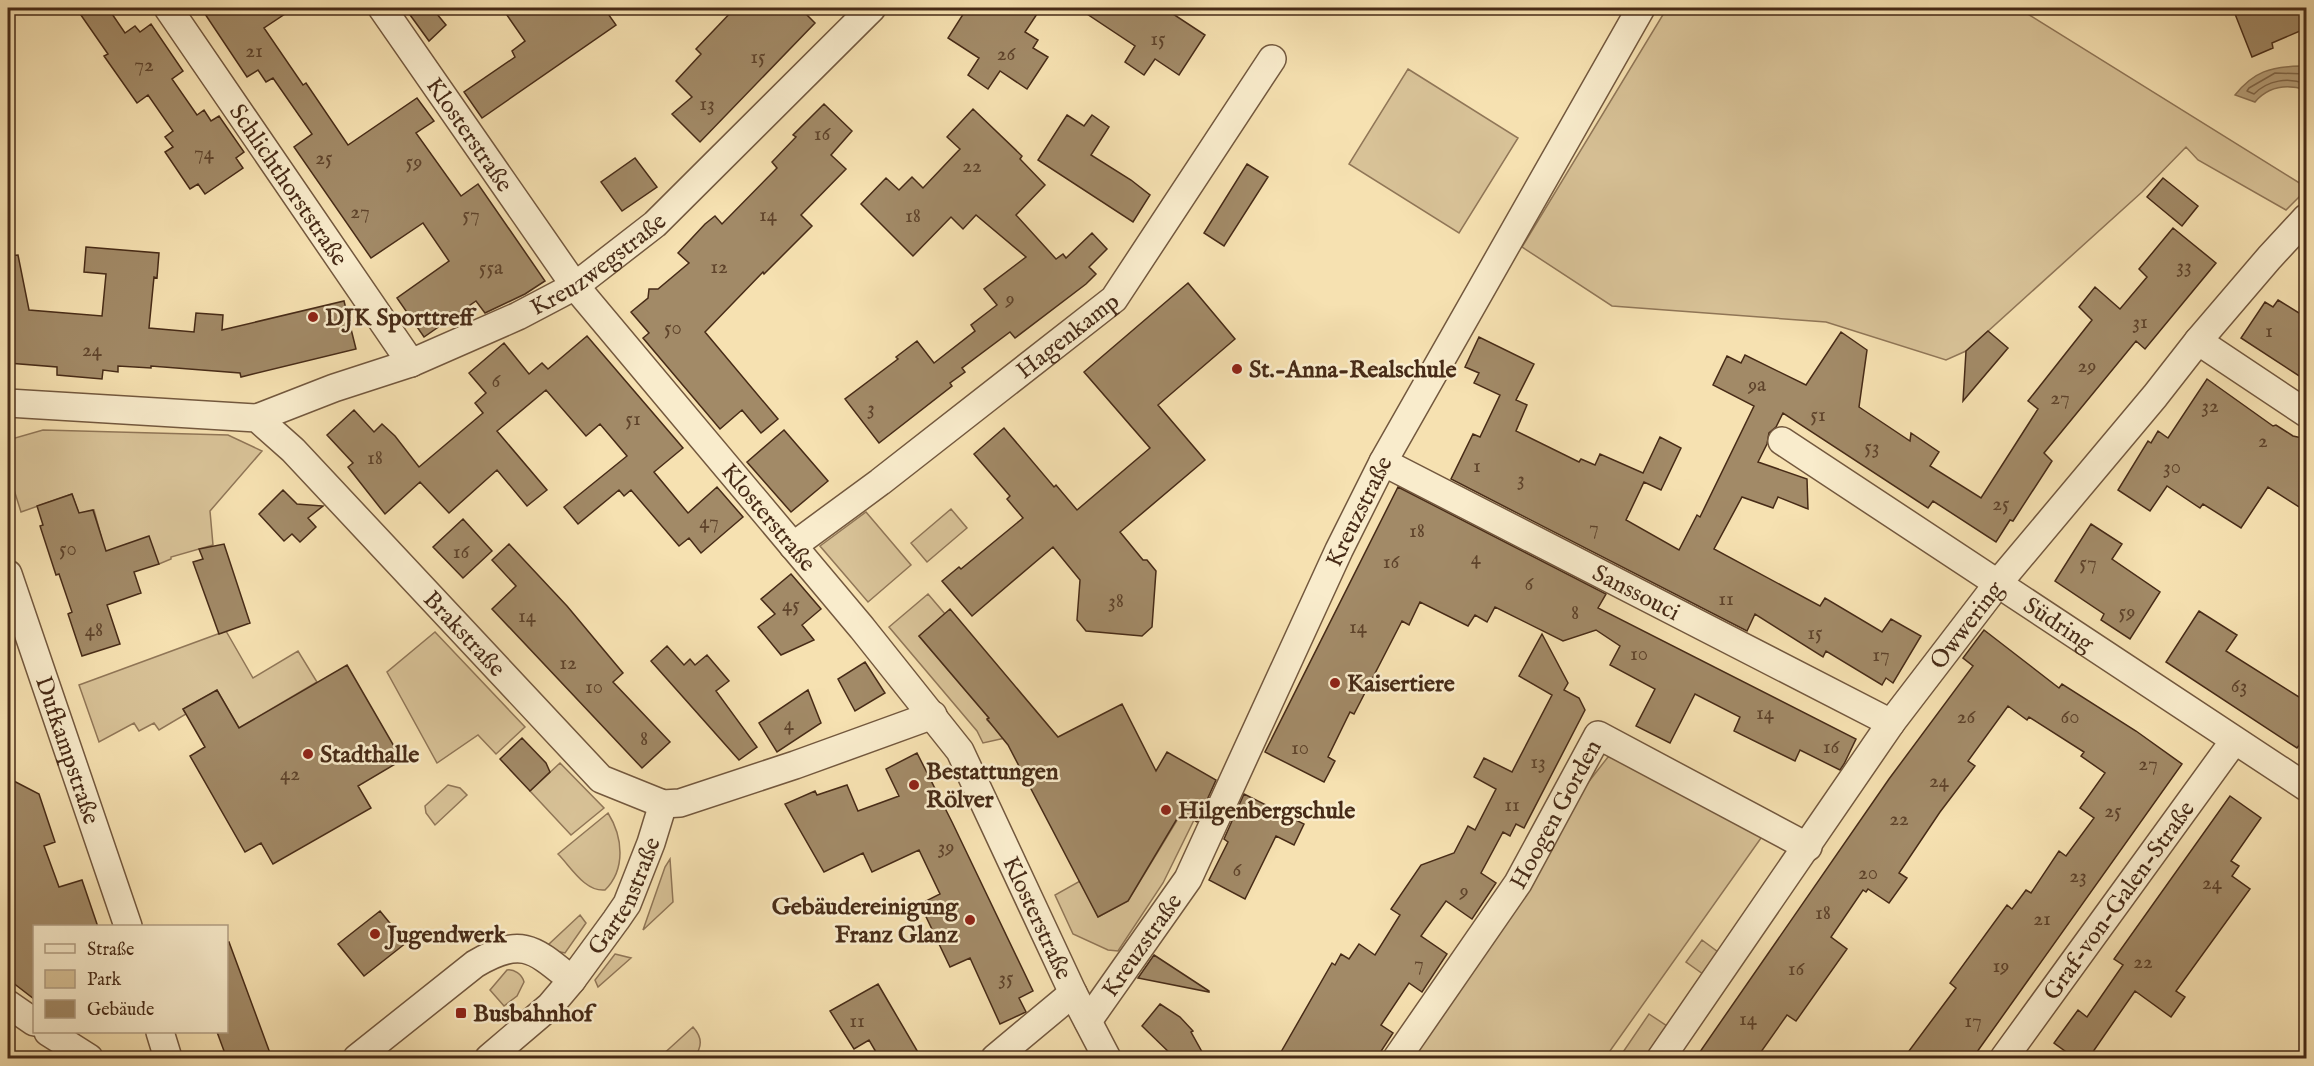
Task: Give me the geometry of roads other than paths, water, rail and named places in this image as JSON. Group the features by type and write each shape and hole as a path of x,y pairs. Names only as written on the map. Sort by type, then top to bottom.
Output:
{"street":[{"name":"Schlichthorststraße","path":"168,8 411,363"},
{"name":"Klosterstraße","path":"382,8 575,286 933,715 960,751 1073,993 1107,1059"},
{"name":"Kreuzwegstraße","path":"257,418 334,388 411,363 518,316 575,286 655,224 872,8"},
{"name":"Kreuzstraße","path":"1088,1021 1188,879 1339,550 1383,462 1641,8"},
{"name":"Hagenkamp","path":"793,546 880,482 1114,299 1272,59"},
{"name":"Owwering","path":"1661,1059 1892,723 1999,582 2155,396 2198,341 2269,258 2307,218"},
{"path":"2198,341 2307,413"},
{"path":"8,403 257,418"},
{"name":"Brakstraße","path":"257,418 293,450 601,779 663,804"},
{"name":"Südring","path":"1782,441 2307,787"},
{"name":"Sanssouci","path":"1383,462 1892,723"},
{"name":"Dufkampstraße","path":"8,574 127,925"},
{"path":"663,804 680,803 730,787 933,715"},
{"name":"Hoogen Gorden","path":"1398,1059 1518,883 1598,735 1808,848"},
{"name":"Graf-von-Galen-Straße","path":"2004,1059 2234,741"},
{"name":"Gartenstraße","path":"489,1059 539,1017 572,980 627,904 651,843 663,804"},
{"name":"Gartenstraße","path":"357,1059 475,964 492,954 516,947 527,949 551,962 572,980"},
{"path":"994,1059 1073,993"},
{"path":"8,1004 33,1021"},
{"path":"50,1033 89,1059"},
{"path":"160,1033 168,1059"}],"water":[{"path":"2300,66 2306,69 2306,90 2292,87 2279,88 2266,93 2255,102 2235,95 2249,80 2264,72"}],"place":[{"name":"DJK Sporttreff","path":"313,317"},
{"name":"St.-Anna-Realschule","path":"1237,369"},
{"name":"Kaisertiere","path":"1335,683"},
{"name":"Stadthalle","path":"308,754"},
{"name":"Bestattungen Rölver","path":"914,785"},
{"name":"Hilgenbergschule","path":"1166,810"},
{"name":"Gebäudereinigung Franz Glanz","path":"970,920"},
{"name":"Jugendwerk","path":"375,934"},
{"name":"Busbahnhof","path":"461,1013"}]}
